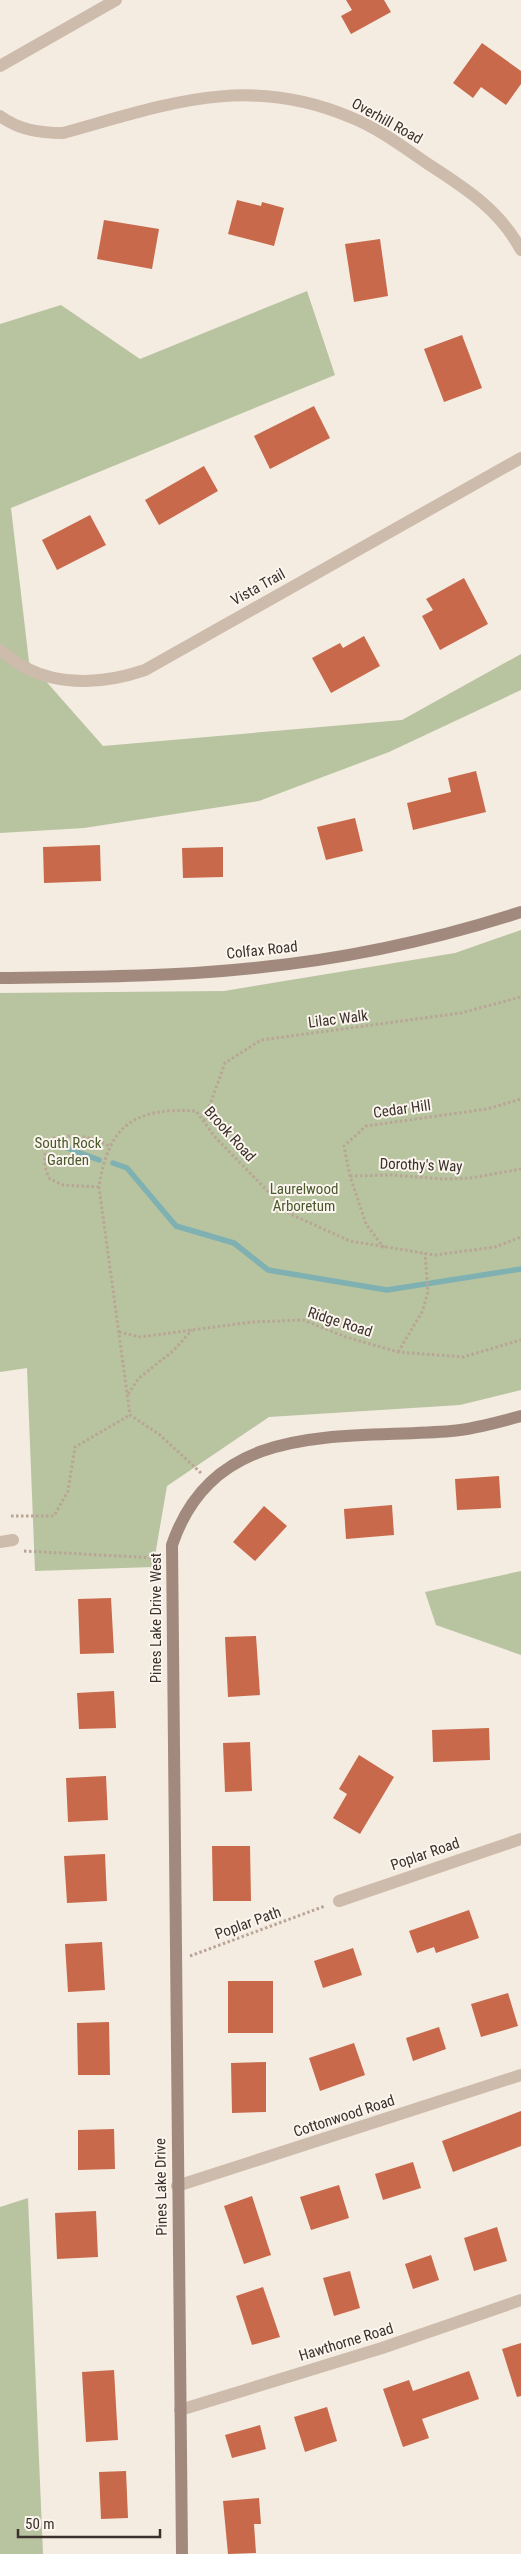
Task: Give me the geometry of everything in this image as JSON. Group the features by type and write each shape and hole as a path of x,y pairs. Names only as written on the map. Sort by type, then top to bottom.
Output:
{"street":[{"path":"0,66 116,0"},
{"name":"Overhill Road","path":"0,116 24,129 43,133 63,133 190,99 222,94 255,94 288,98 321,106 352,117 380,132 476,195 496,213 512,234 521,250"},
{"name":"Vista Trail","path":"0,650 25,668 48,676 73,681 98,681 122,678 144,670 521,458"},
{"name":"Colfax Road","path":"0,978 176,974 254,968 330,959 404,944 476,926 521,912"},
{"name":"Pines Lake Drive West","path":"174,1819 172,1544 180,1522 193,1500 210,1481 232,1465 257,1452 285,1443 315,1438 454,1431 488,1425 521,1416"},
{"path":"0,1542 15,1545"},
{"name":"Pines Lake Drive","path":"174,1819 182,2554"},
{"name":"Poplar Road","path":"339,1901 521,1839"},
{"name":"Cottonwood Road","path":"177,2186 521,2075"},
{"name":"Hawthorne Road","path":"180,2410 382,2348 521,2300"}],"path":[{"name":"Lilac Walk","path":"204,1122 225,1063 261,1040 461,1013 521,996"},
{"name":"Cedar Hill","path":"384,1248 366,1224 350,1176 344,1146 366,1126 488,1110 521,1099"},
{"name":"Brook Road","path":"130,1415 99,1187 102,1164 118,1133 140,1116 168,1109 196,1111 215,1137 290,1214 350,1241 435,1255 495,1247 521,1237"},
{"path":"99,1187 63,1185 50,1179 44,1164 45,1152 50,1139 58,1137 97,1139 111,1147"},
{"name":"Dorothy's Way","path":"350,1176 391,1175 443,1179 471,1178 521,1169"},
{"path":"398,1352 422,1312 428,1288 425,1253"},
{"name":"Ridge Road","path":"119,1332 140,1337 252,1322 303,1320 398,1352 463,1358 521,1340"},
{"path":"128,1395 139,1378 173,1351 192,1330"},
{"path":"11,1516 54,1516 68,1491 75,1447 130,1415 160,1435 203,1475"},
{"path":"15,1545 161,1558"},
{"name":"Poplar Path","path":"175,1962 339,1901"}],"green space":[{"path":"307,291 335,375 11,508 29,662 103,746 402,720 521,654 521,690 389,752 259,801 84,828 0,833 0,324 61,305 140,359"},
{"name":"Laurelwood Arboretum","path":"521,930 521,1390 460,1405 269,1417 167,1486 153,1567 35,1571 27,1368 0,1372 0,993 224,991 455,953"},
{"path":"521,1571 521,1655 436,1625 425,1592"},
{"path":"28,2198 43,2554 0,2554 0,2207"}],"building":[{"path":"346,0 384,0 391,12 351,34 341,16 352,10"},
{"path":"482,43 521,71 521,84 506,105 481,87 473,98 453,83"},
{"path":"237,200 261,206 262,202 284,208 274,246 228,234"},
{"path":"104,220 159,229 152,269 97,259"},
{"path":"380,239 388,296 354,302 345,244"},
{"path":"462,335 482,388 444,402 424,349"},
{"path":"314,406 330,438 270,469 254,436"},
{"path":"204,466 218,491 159,525 145,500"},
{"path":"90,515 106,545 57,570 42,540"},
{"path":"464,578 488,624 440,650 422,616 433,610 426,599"},
{"path":"364,636 380,666 331,693 312,658 340,643 343,648"},
{"path":"476,771 486,812 413,830 407,803 451,792 448,778"},
{"path":"355,818 363,851 326,860 317,827"},
{"path":"100,845 101,881 44,883 43,847"},
{"path":"223,847 223,877 183,878 182,848"},
{"path":"499,1476 501,1508 457,1510 455,1479"},
{"path":"392,1505 394,1535 346,1539 344,1509"},
{"path":"264,1506 287,1526 255,1561 233,1542"},
{"path":"111,1598 114,1653 80,1654 78,1599"},
{"path":"256,1636 260,1695 228,1697 225,1637"},
{"path":"114,1691 116,1728 79,1729 77,1693"},
{"path":"489,1728 490,1760 433,1762 432,1730"},
{"path":"250,1742 252,1791 225,1792 223,1743"},
{"path":"359,1755 394,1777 360,1834 333,1818 347,1794 339,1789"},
{"path":"106,1776 108,1820 68,1822 66,1778"},
{"path":"212,1846 250,1846 251,1901 213,1901"},
{"path":"105,1854 107,1901 67,1903 64,1856"},
{"path":"469,1910 479,1938 436,1953 434,1947 417,1953 409,1931"},
{"path":"102,1942 105,1990 68,1992 65,1944"},
{"path":"353,1948 362,1975 323,1988 314,1961"},
{"path":"228,1981 273,1981 273,2033 228,2033"},
{"path":"508,1993 518,2026 481,2037 471,2004"},
{"path":"109,2022 110,2075 78,2075 77,2023"},
{"path":"439,2027 446,2049 413,2061 406,2038"},
{"path":"354,2043 365,2075 320,2091 309,2058"},
{"path":"266,2062 266,2112 232,2113 231,2063"},
{"path":"521,2111 521,2146 453,2172 442,2141"},
{"path":"114,2129 115,2169 78,2170 78,2130"},
{"path":"413,2162 421,2188 383,2200 375,2174"},
{"path":"339,2185 349,2218 311,2230 300,2197"},
{"path":"252,2196 271,2255 244,2264 224,2206"},
{"path":"96,2211 98,2257 57,2259 55,2213"},
{"path":"497,2227 507,2261 474,2271 464,2238"},
{"path":"431,2255 439,2280 413,2289 405,2264"},
{"path":"350,2271 360,2308 334,2316 323,2278"},
{"path":"263,2287 280,2337 252,2345 236,2296"},
{"path":"521,2343 521,2396 517,2397 502,2349"},
{"path":"114,2370 118,2440 86,2442 82,2372"},
{"path":"469,2371 479,2399 422,2419 429,2438 403,2447 383,2389 409,2380 413,2391"},
{"path":"327,2407 337,2441 305,2452 294,2417"},
{"path":"260,2425 266,2449 232,2458 225,2435"},
{"path":"126,2471 128,2518 101,2519 99,2472"},
{"path":"259,2498 261,2524 254,2524 256,2553 228,2554 223,2501"}],"waterway":[{"path":"51,1142 99,1160"},
{"path":"113,1163 127,1168 176,1226 234,1243 268,1270 387,1290 521,1269"}],"park label":[{"name":"South Rock Garden","path":"68,1152"}]}
